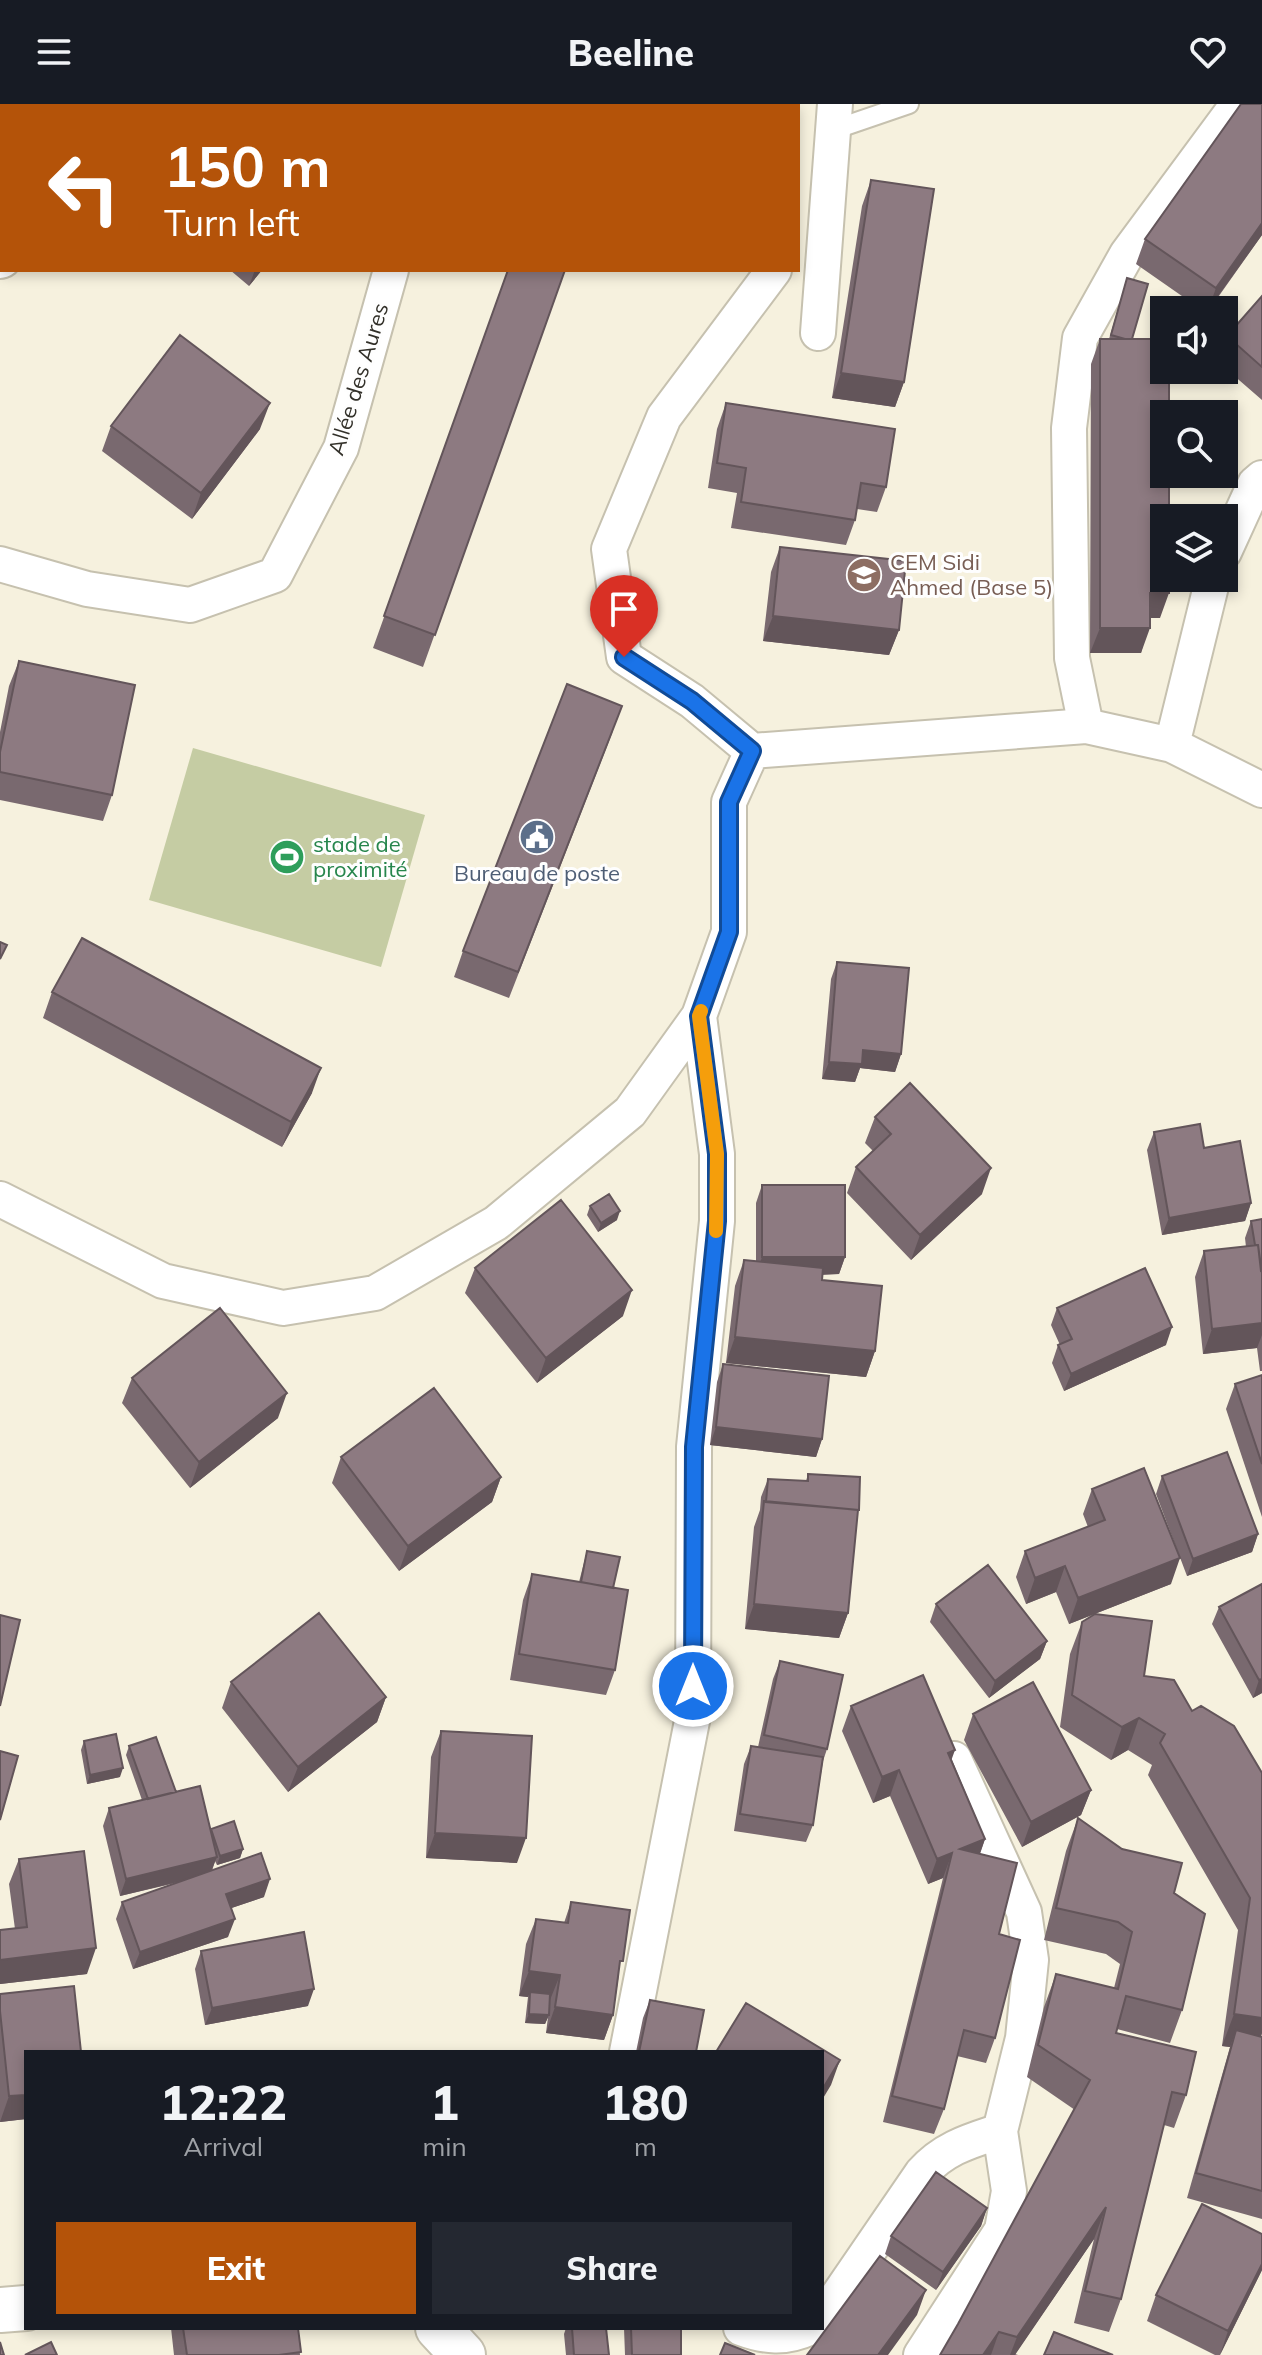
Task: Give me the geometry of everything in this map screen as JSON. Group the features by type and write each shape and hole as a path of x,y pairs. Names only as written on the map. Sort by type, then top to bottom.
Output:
{"main road":[{"path":"0,2310 24,2308"},
{"path":"440,2330 463,2355"}],"street":[{"path":"1086,726 1072,658 1069,428 1080,338 1127,254 1238,104"},
{"path":"818,333 834,117"},
{"path":"800,235 828,197"},
{"name":"Allée des Aures","path":"0,564 87,589 190,605 275,575 341,448 390,272"},
{"path":"773,272 664,417 609,549 624,657 692,701 752,751 1086,726 1172,745 1262,790"},
{"path":"1238,521 1255,484 1262,478"},
{"path":"1172,745 1210,592"},
{"path":"0,1199 163,1281 283,1308 375,1293 496,1223 630,1112 699,1016 729,932 729,802 752,751"},
{"path":"627,2050 693,1716 694,1447 717,1221 717,1154 699,1016"},
{"path":"921,2355 1002,2230 1009,2191 1000,2131 1023,2038 1031,1960 1024,1912 954,1759"},
{"path":"824,2316 934,2159 949,2149 1000,2131"},
{"path":"746,2330 777,2337 804,2330"}],"lane":[{"path":"834,117 909,104"}],"green space":[{"name":"stade de proximité","path":"193,748 425,815 381,967 149,900"}],"building":[{"path":"1241,104 1262,104 1262,223 1216,288 1145,239"},
{"path":"871,180 934,189 904,382 841,373"},
{"path":"507,272 564,272 435,635 384,616"},
{"path":"1127,278 1148,284 1132,339 1111,335"},
{"path":"1262,296 1262,367 1238,346 1238,323"},
{"path":"180,335 270,403 201,493 111,426"},
{"path":"1100,339 1150,339 1150,384 1169,384 1169,400 1150,400 1150,488 1169,488 1169,504 1150,504 1150,592 1169,593 1150,593 1150,628 1100,628"},
{"path":"726,403 895,429 886,487 861,483 855,520 741,502 746,468 717,463"},
{"path":"780,547 906,561 899,630 773,616"},
{"path":"19,661 135,685 112,795 0,772 0,752"},
{"path":"567,684 622,706 518,972 463,951"},
{"path":"82,938 321,1068 291,1122 52,992"},
{"path":"0,942 7,945 0,959"},
{"path":"837,962 909,968 901,1054 863,1050 862,1064 829,1062"},
{"path":"910,1083 991,1168 920,1235 856,1167 891,1134 875,1117"},
{"path":"1200,1124 1204,1148 1240,1141 1251,1203 1169,1218 1154,1132"},
{"path":"762,1185 845,1185 845,1257 762,1257"},
{"path":"609,1194 620,1211 601,1223 590,1206"},
{"path":"561,1200 632,1290 546,1358 475,1268"},
{"path":"1262,1219 1262,1271 1261,1271 1251,1221"},
{"path":"1258,1245 1262,1273 1262,1323 1212,1329 1204,1251"},
{"path":"744,1260 823,1268 822,1280 882,1286 875,1351 735,1337"},
{"path":"1145,1268 1172,1327 1071,1374 1058,1345 1072,1339 1057,1308"},
{"path":"220,1308 287,1393 199,1462 132,1378"},
{"path":"723,1364 829,1376 822,1439 716,1427"},
{"path":"1262,1375 1262,1464 1235,1384"},
{"path":"434,1388 501,1477 408,1546 341,1457"},
{"path":"1227,1452 1258,1534 1193,1559 1162,1476"},
{"path":"1144,1468 1180,1558 1078,1598 1065,1566 1035,1578 1025,1551 1105,1520 1092,1489"},
{"path":"808,1474 860,1477 859,1510 766,1502 768,1479 808,1481"},
{"path":"764,1501 858,1510 848,1613 754,1604"},
{"path":"587,1551 620,1557 613,1588 581,1582"},
{"path":"988,1565 1047,1641 995,1681 936,1604"},
{"path":"532,1574 628,1590 615,1670 519,1654"},
{"path":"1262,1584 1262,1679 1259,1680 1219,1607"},
{"path":"319,1613 386,1697 298,1767 231,1682"},
{"path":"1095,1614 1152,1621 1144,1676 1174,1680 1192,1711 1201,1706 1234,1726 1262,1773 1262,2018 1234,2014 1250,1898 1160,1743 1165,1734 1139,1718 1122,1727 1072,1695 1082,1622"},
{"path":"0,1615 20,1620 0,1706"},
{"path":"780,1661 843,1675 827,1749 764,1735"},
{"path":"923,1675 955,1750 948,1753 985,1839 960,1849 1017,1863 999,1934 1020,1940 995,2038 964,2030 944,2109 892,2096 952,1853 937,1859 899,1770 882,1777 851,1706"},
{"path":"1033,1682 1091,1790 1031,1822 973,1714"},
{"path":"441,1731 532,1736 526,1838 435,1833"},
{"path":"116,1734 123,1768 90,1775 84,1741"},
{"path":"156,1737 176,1792 148,1799 129,1746"},
{"path":"751,1746 823,1757 813,1825 740,1814"},
{"path":"0,1751 18,1756 0,1820"},
{"path":"200,1786 217,1857 126,1879 109,1808"},
{"path":"1078,1818 1122,1849 1182,1863 1174,1893 1205,1914 1182,2010 1126,1996 1116,2033 1196,2052 1186,2095 1172,2092 1121,2299 1085,2291 1106,2207 1017,2337 999,2332 983,2355 940,2355 1090,2080 1038,2045 1056,1974 1118,1989 1132,1932 1118,1922 1056,1908"},
{"path":"234,1821 243,1849 220,1856 211,1829"},
{"path":"84,1851 96,1948 0,1960 0,1930 27,1927 19,1859"},
{"path":"261,1853 270,1879 226,1894 235,1919 140,1952 122,1902"},
{"path":"571,1902 630,1910 613,2015 555,2007 560,1975 529,1971 536,1919 568,1923"},
{"path":"304,1932 314,1989 212,2008 201,1951"},
{"path":"74,1986 81,2050 24,2050 24,2095 9,2096 0,1994"},
{"path":"530,1992 550,1994 549,2015 529,2014"},
{"path":"650,2000 704,2010 696,2050 639,2050"},
{"path":"746,2003 824,2050 717,2050"},
{"path":"1236,2030 1262,2037 1262,2191 1196,2173"},
{"path":"824,2050 840,2060 824,2087"},
{"path":"936,2172 987,2208 943,2272 891,2236"},
{"path":"1202,2204 1262,2234 1262,2264 1228,2331 1156,2295"},
{"path":"880,2256 926,2290 878,2355 807,2355"},
{"path":"183,2330 298,2330 301,2352 279,2355 187,2355"},
{"path":"572,2330 606,2330 609,2355 574,2355"},
{"path":"631,2330 681,2330 681,2355 632,2355"},
{"path":"1054,2332 1113,2355 1044,2355"},
{"path":"51,2342 57,2355 25,2355"},
{"path":"725,2343 755,2355 720,2355"}],"slow traffic":[{"path":"701,1011 699,1016 717,1154 716,1231"}],"place":[{"name":"CEM Sidi Ahmed (Base 5)","path":"864,575"},
{"name":"Bureau de poste","path":"537,837"},
{"name":"stade de proximité","path":"287,857"}],"route":[{"path":"624,657 692,701 752,751 729,802 729,932 699,1016 717,1154 717,1221 694,1447 693,1686"}]}
